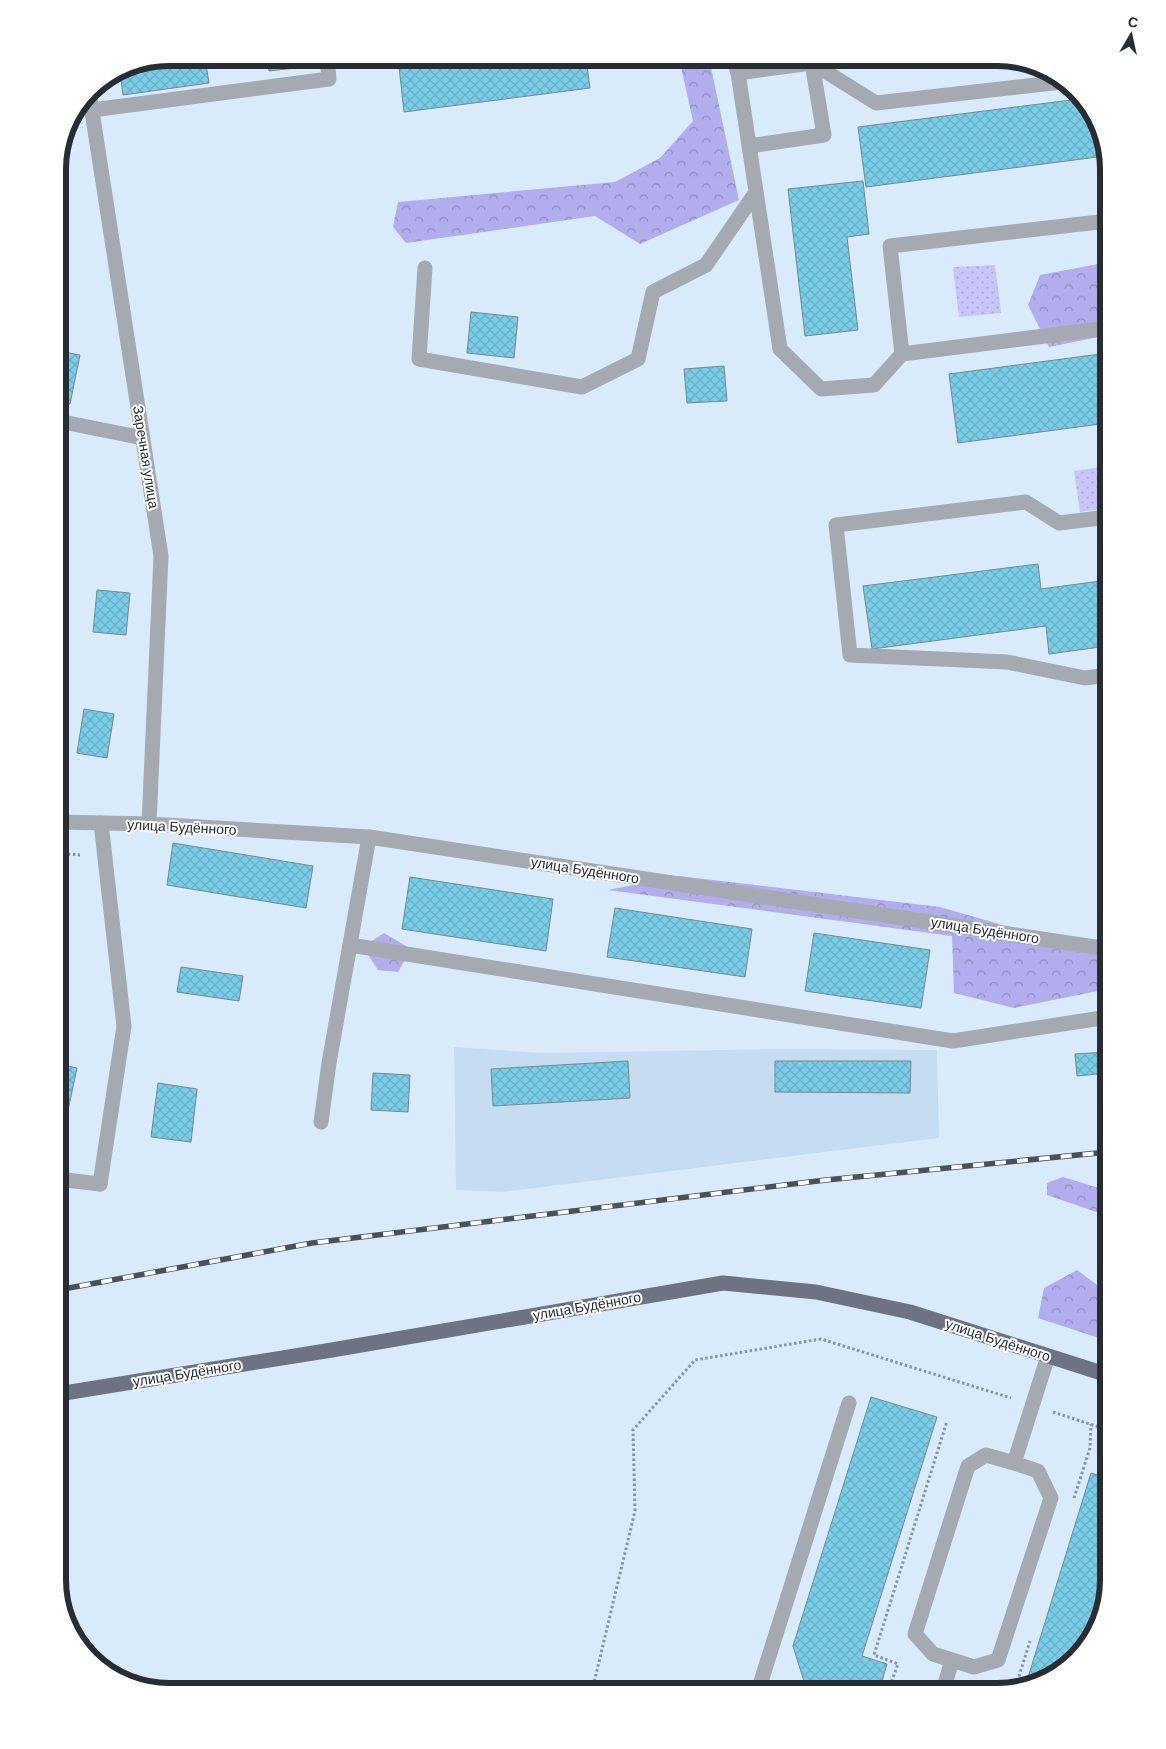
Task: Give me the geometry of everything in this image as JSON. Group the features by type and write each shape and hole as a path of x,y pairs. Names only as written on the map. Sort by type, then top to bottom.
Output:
{"main road":[{"name":"улица Будённого","path":"66,1393 342,1349 723,1283 816,1292 910,1312 1100,1372"}],"street":[{"path":"92,110 329,79 328,66"},
{"path":"736,66 780,350 821,389 874,385 902,354 1100,329"},
{"path":"738,73 790,66"},
{"path":"749,146 824,136 812,66"},
{"path":"817,66 876,103 1052,83"},
{"name":"Заречная улица","path":"91,103 161,556 148,824"},
{"path":"424,268 419,360 582,387 638,359 653,292 706,265 756,192"},
{"path":"902,354 890,246 1100,222"},
{"path":"66,424 143,438"},
{"path":"1100,518 1059,523 1026,502 836,525 850,655 1008,662 1085,678 1100,676"},
{"name":"улица Будённого","path":"66,822 148,824 369,837 1100,948"},
{"path":"66,1180 100,1184 124,1026 101,823"},
{"path":"320,1122 369,837"},
{"path":"350,945 953,1041 1100,1019"},
{"path":"1014,1463 1048,1356"},
{"path":"761,1683 849,1403"},
{"path":"986,1455 1014,1463 1038,1471 1052,1498 998,1660 974,1667 933,1654 915,1634 968,1466 986,1455"},
{"path":"945,1683 952,1660"}],"path":[{"path":"66,854 80,855"},
{"path":"594,1683 635,1511 633,1430 695,1360 821,1339 1100,1427"},
{"path":"891,1683 898,1664 874,1656 948,1421"}],"shaded area":[{"path":"995,265 1001,313 959,317 953,267"},
{"path":"1100,467 1100,509 1080,512 1074,471"},
{"path":"454,1047 541,1053 772,1049 937,1050 939,1138 502,1192 456,1190"}],"green space":[{"path":"681,66 711,66 739,200 640,244 595,216 406,243 393,227 398,202 615,182 660,158 693,121"},
{"path":"1100,253 1100,337 1049,347 1028,305 1040,275 1098,264"},
{"path":"679,876 940,907 1006,926 1064,946 1100,954 1100,991 1014,1008 954,993 952,936 608,890"},
{"path":"384,933 411,949 398,972 378,970 363,947"},
{"path":"1063,1177 1100,1188 1100,1213 1047,1195 1047,1183"},
{"path":"1077,1270 1100,1287 1100,1338 1038,1318 1044,1288"}],"building":[{"path":"206,66 209,83 123,95 121,79 130,74 156,67"},
{"path":"268,66 313,66 269,71"},
{"path":"399,66 587,66 590,88 404,112"},
{"path":"1072,100 1086,118 1092,130 1099,157 866,187 858,127"},
{"path":"863,181 869,234 847,237 858,330 805,336 788,189"},
{"path":"471,312 518,317 514,358 467,353"},
{"path":"66,352 80,355 70,404 66,403"},
{"path":"1100,354 1100,424 958,443 949,374"},
{"path":"724,366 727,401 687,403 684,369"},
{"path":"1038,564 1041,589 1100,581 1100,647 1049,654 1046,626 872,649 863,586"},
{"path":"97,590 130,593 126,635 93,632"},
{"path":"84,709 114,714 107,758 77,753"},
{"path":"173,843 313,866 306,908 167,885"},
{"path":"410,877 553,899 546,951 402,929"},
{"path":"615,908 752,929 745,977 607,957"},
{"path":"814,933 930,950 921,1008 805,991"},
{"path":"181,967 243,976 239,1001 177,992"},
{"path":"1100,1052 1100,1074 1077,1076 1075,1054"},
{"path":"628,1061 630,1098 493,1106 491,1069"},
{"path":"775,1061 911,1061 910,1093 775,1092"},
{"path":"66,1066 77,1068 66,1115"},
{"path":"373,1073 410,1075 408,1112 371,1110"},
{"path":"158,1083 197,1089 191,1142 151,1137"},
{"path":"871,1397 937,1417 862,1656 887,1664 881,1683 805,1683 793,1646"},
{"path":"1091,1473 1100,1476 1100,1579 1099,1593 1092,1619 1086,1631 1069,1652 1048,1669 1028,1677"}],"railway":[{"path":"66,1289 312,1243 826,1180 1100,1153"}]}
